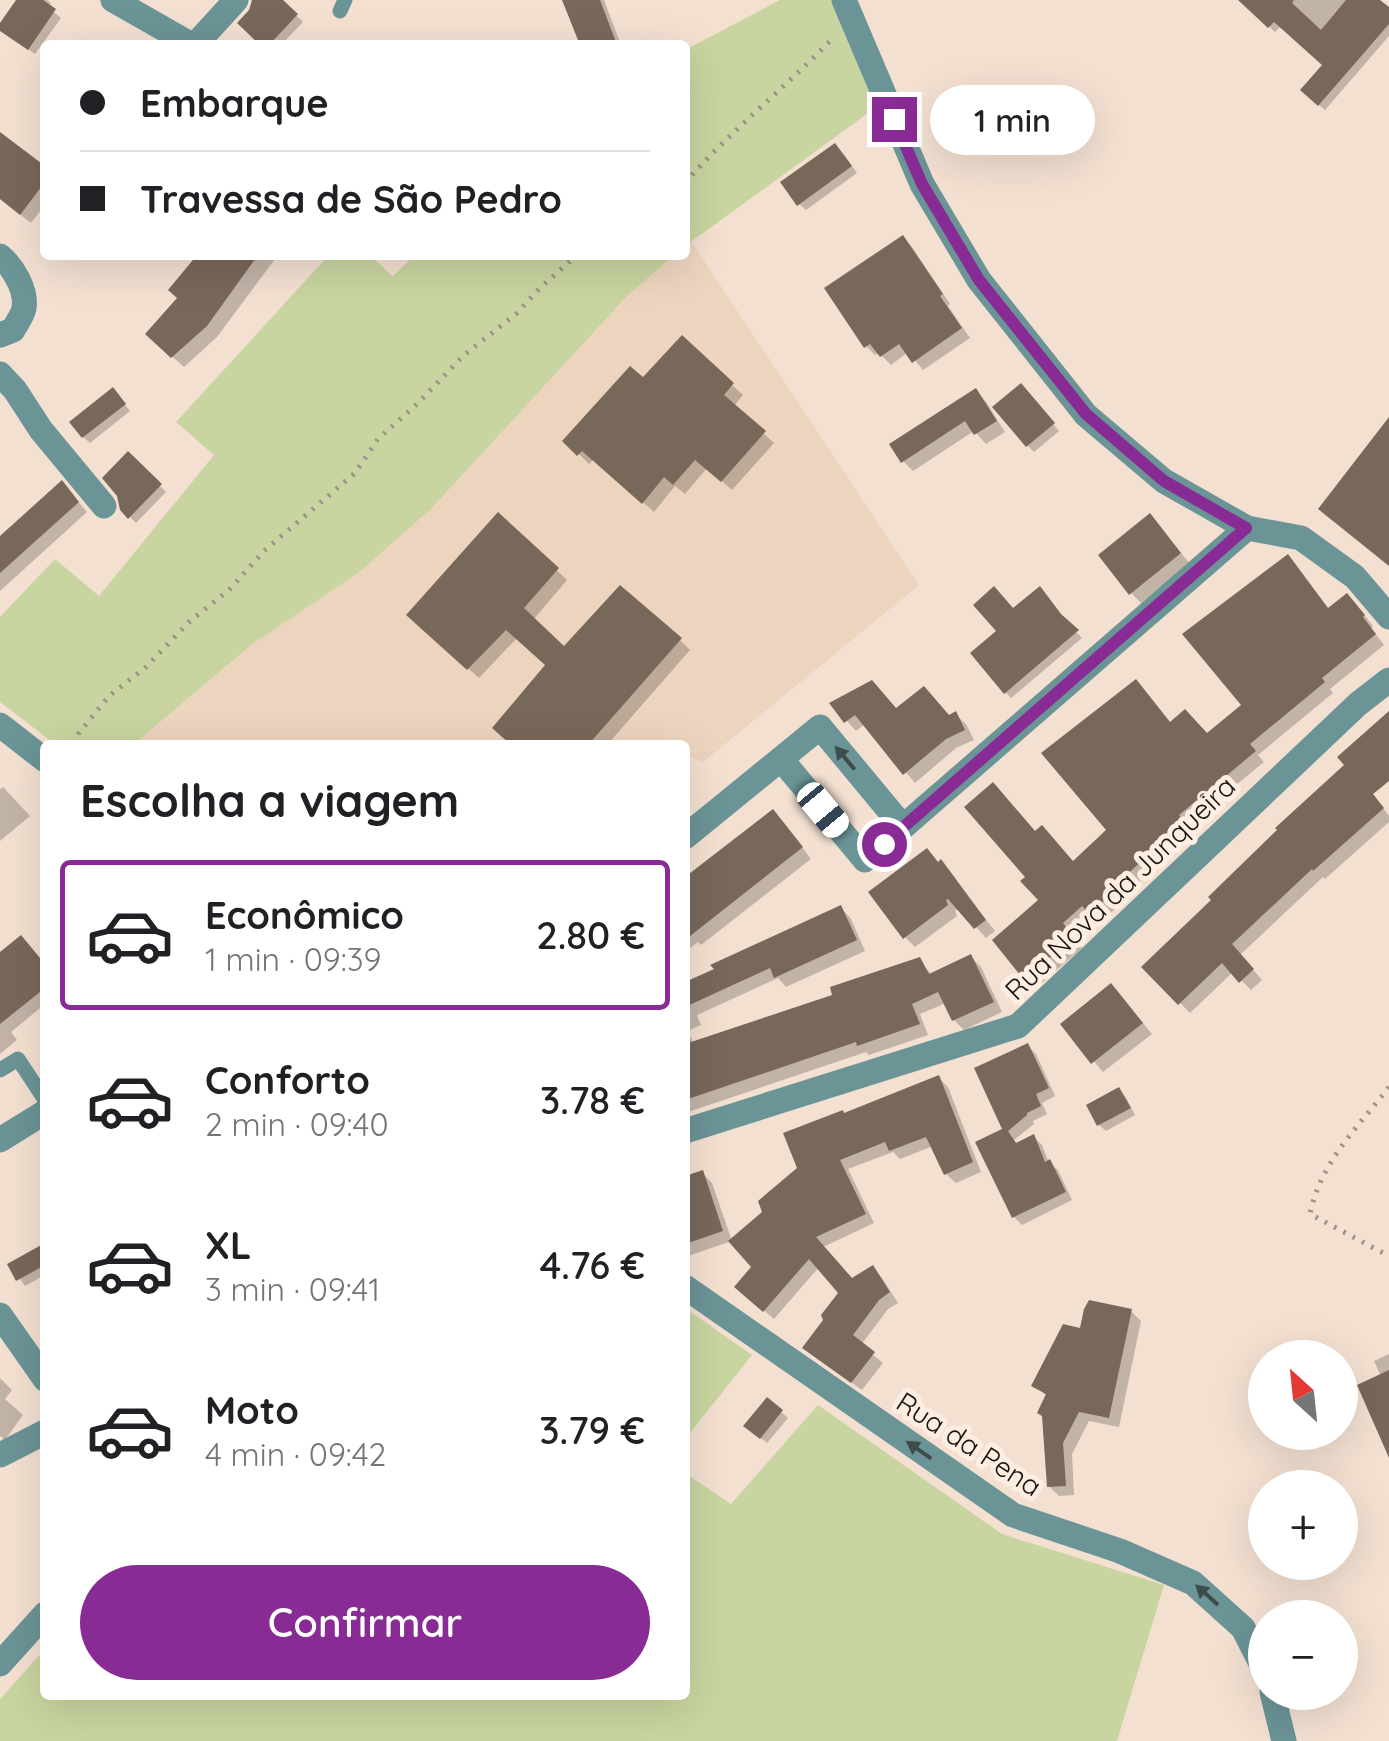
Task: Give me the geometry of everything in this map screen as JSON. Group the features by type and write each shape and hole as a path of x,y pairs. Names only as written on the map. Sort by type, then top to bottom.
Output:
{"street":[{"path":"114,0 185,40"},
{"path":"199,40 236,0"},
{"path":"849,11 922,184 979,280 1086,414 1164,481 1246,528 1301,538 1354,577 1389,617"},
{"path":"0,256 21,286 24,308 13,330 0,335"},
{"path":"0,374 104,506"},
{"path":"780,760 865,860 1246,528"},
{"name":"Rua Nova da Junqueira","path":"690,1129 1018,1026 1358,704 1389,680"},
{"path":"0,725 40,756"},
{"path":"690,833 820,727 903,827"},
{"path":"0,1140 40,1115"},
{"name":"Rua da Pena","path":"690,1290 1013,1515 1120,1551 1193,1583 1243,1628 1248,1638"},
{"path":"0,1315 40,1372"},
{"path":"0,1455 40,1435"},
{"path":"3,1655 40,1619"},
{"path":"1276,1710 1284,1741"}],"lane":[{"path":"0,1070 18,1058 40,1092"}],"path":[{"path":"690,177 716,148 771,100 849,11"},
{"path":"78,740 79,733 109,696 229,590 264,551 356,473 378,439 463,356 517,314 571,260"},
{"path":"1389,1087 1332,1156 1312,1199 1310,1214 1389,1256"}],"shaded area":[{"path":"690,242 919,585 702,763 690,759 690,740 139,740 251,645 357,574 430,510 626,296 668,260 690,260"}],"green space":[{"path":"780,0 834,0 878,106 690,242 690,47"},
{"path":"324,260 375,260 393,276 410,260 668,260 626,297 430,510 357,574 251,645 139,740 49,740 0,702 0,617 55,559 99,596 214,455 176,422"},
{"path":"690,1312 752,1355 690,1433"},
{"path":"818,1405 1002,1534 1164,1585 1117,1741 0,1741 0,1699 40,1655 40,1700 690,1700 690,1476 731,1504"}],"building":[{"path":"16,0 43,0 56,9 28,50 0,31 0,23"},
{"path":"252,0 283,0 298,14 274,40 255,40 237,23"},
{"path":"562,0 600,0 615,40 578,40"},
{"path":"1238,0 1294,0 1292,3 1321,30 1346,0 1380,0 1389,7 1389,24 1318,106 1300,90 1322,65 1274,22 1268,28"},
{"path":"0,132 40,162 40,189 20,215 0,199"},
{"path":"835,143 852,166 797,206 780,182"},
{"path":"903,235 962,328 912,363 899,344 880,357 870,344 864,348 824,288"},
{"path":"193,260 254,260 207,326 171,358 145,334 177,298 168,290"},
{"path":"682,335 734,383 724,395 766,431 721,482 695,460 673,485 664,477 642,504 582,451 577,456 562,441 630,366 643,377"},
{"path":"1021,383 1055,423 1026,447 992,407"},
{"path":"113,387 126,404 82,438 69,422"},
{"path":"976,388 997,421 974,435 965,421 901,463 889,444"},
{"path":"1389,417 1389,566 1318,509"},
{"path":"128,451 162,484 128,519 120,510 117,496 102,478"},
{"path":"62,480 79,502 0,573 0,536"},
{"path":"498,512 559,568 524,608 564,646 620,585 682,638 592,740 505,740 492,728 545,665 506,630 467,670 406,615"},
{"path":"1150,513 1181,553 1129,595 1098,555"},
{"path":"1288,554 1328,608 1347,593 1376,634 1250,744 1256,751 1179,815 1185,821 1090,914 1082,906 1063,923 1074,937 1024,980 992,940 1038,900 1020,881 1025,877 964,807 993,782 1035,831 1042,825 1073,861 1106,830 1041,753 1136,679 1170,722 1185,709 1207,733 1241,705 1182,634"},
{"path":"994,586 1013,608 1040,586 1079,630 1004,694 970,653 996,631 973,605"},
{"path":"872,680 896,708 924,686 949,715 956,711 965,730 946,739 903,775 855,715 844,723 829,703"},
{"path":"1389,711 1389,781 1373,794 1384,808 1232,944 1254,969 1239,983 1222,963 1178,1005 1141,967 1211,900 1208,897 1275,828 1344,765 1337,757"},
{"path":"773,809 803,847 690,936 690,873"},
{"path":"927,848 938,862 941,859 986,920 974,929 948,899 948,905 903,939 868,892"},
{"path":"841,905 857,940 774,978 770,968 690,1005 690,980 714,969 710,965"},
{"path":"21,935 40,958 40,992 0,1024 0,952"},
{"path":"971,954 994,1002 952,1021 938,992 912,1004 920,1024 690,1098 690,1042 832,995 830,987 920,957 929,974"},
{"path":"1111,983 1143,1023 1091,1064 1060,1024"},
{"path":"1028,1043 1049,1088 1036,1094 1041,1106 1008,1131 1016,1143 1034,1134 1045,1162 1050,1159 1066,1192 1012,1218 975,1142 1002,1129 974,1068"},
{"path":"939,1075 973,1162 944,1175 926,1137 889,1151 885,1142 840,1160 866,1214 816,1237 852,1278 873,1265 890,1292 879,1300 853,1335 875,1352 851,1383 802,1348 838,1293 809,1259 763,1312 734,1287 751,1267 728,1241 762,1212 758,1201 797,1168 783,1133"},
{"path":"1119,1087 1131,1108 1097,1126 1086,1105"},
{"path":"703,1170 723,1231 690,1242 690,1174"},
{"path":"40,1246 40,1268 16,1281 7,1264"},
{"path":"1089,1300 1132,1309 1109,1418 1079,1412 1063,1443 1066,1486 1047,1487 1042,1416 1037,1413 1046,1394 1031,1386 1063,1324 1080,1328"},
{"path":"1389,1370 1389,1458 1358,1387"},
{"path":"767,1397 783,1410 760,1439 743,1426"}],"route":[{"path":"884,844 1246,528 1164,481 1086,414 979,280 922,184 894,119"}]}
